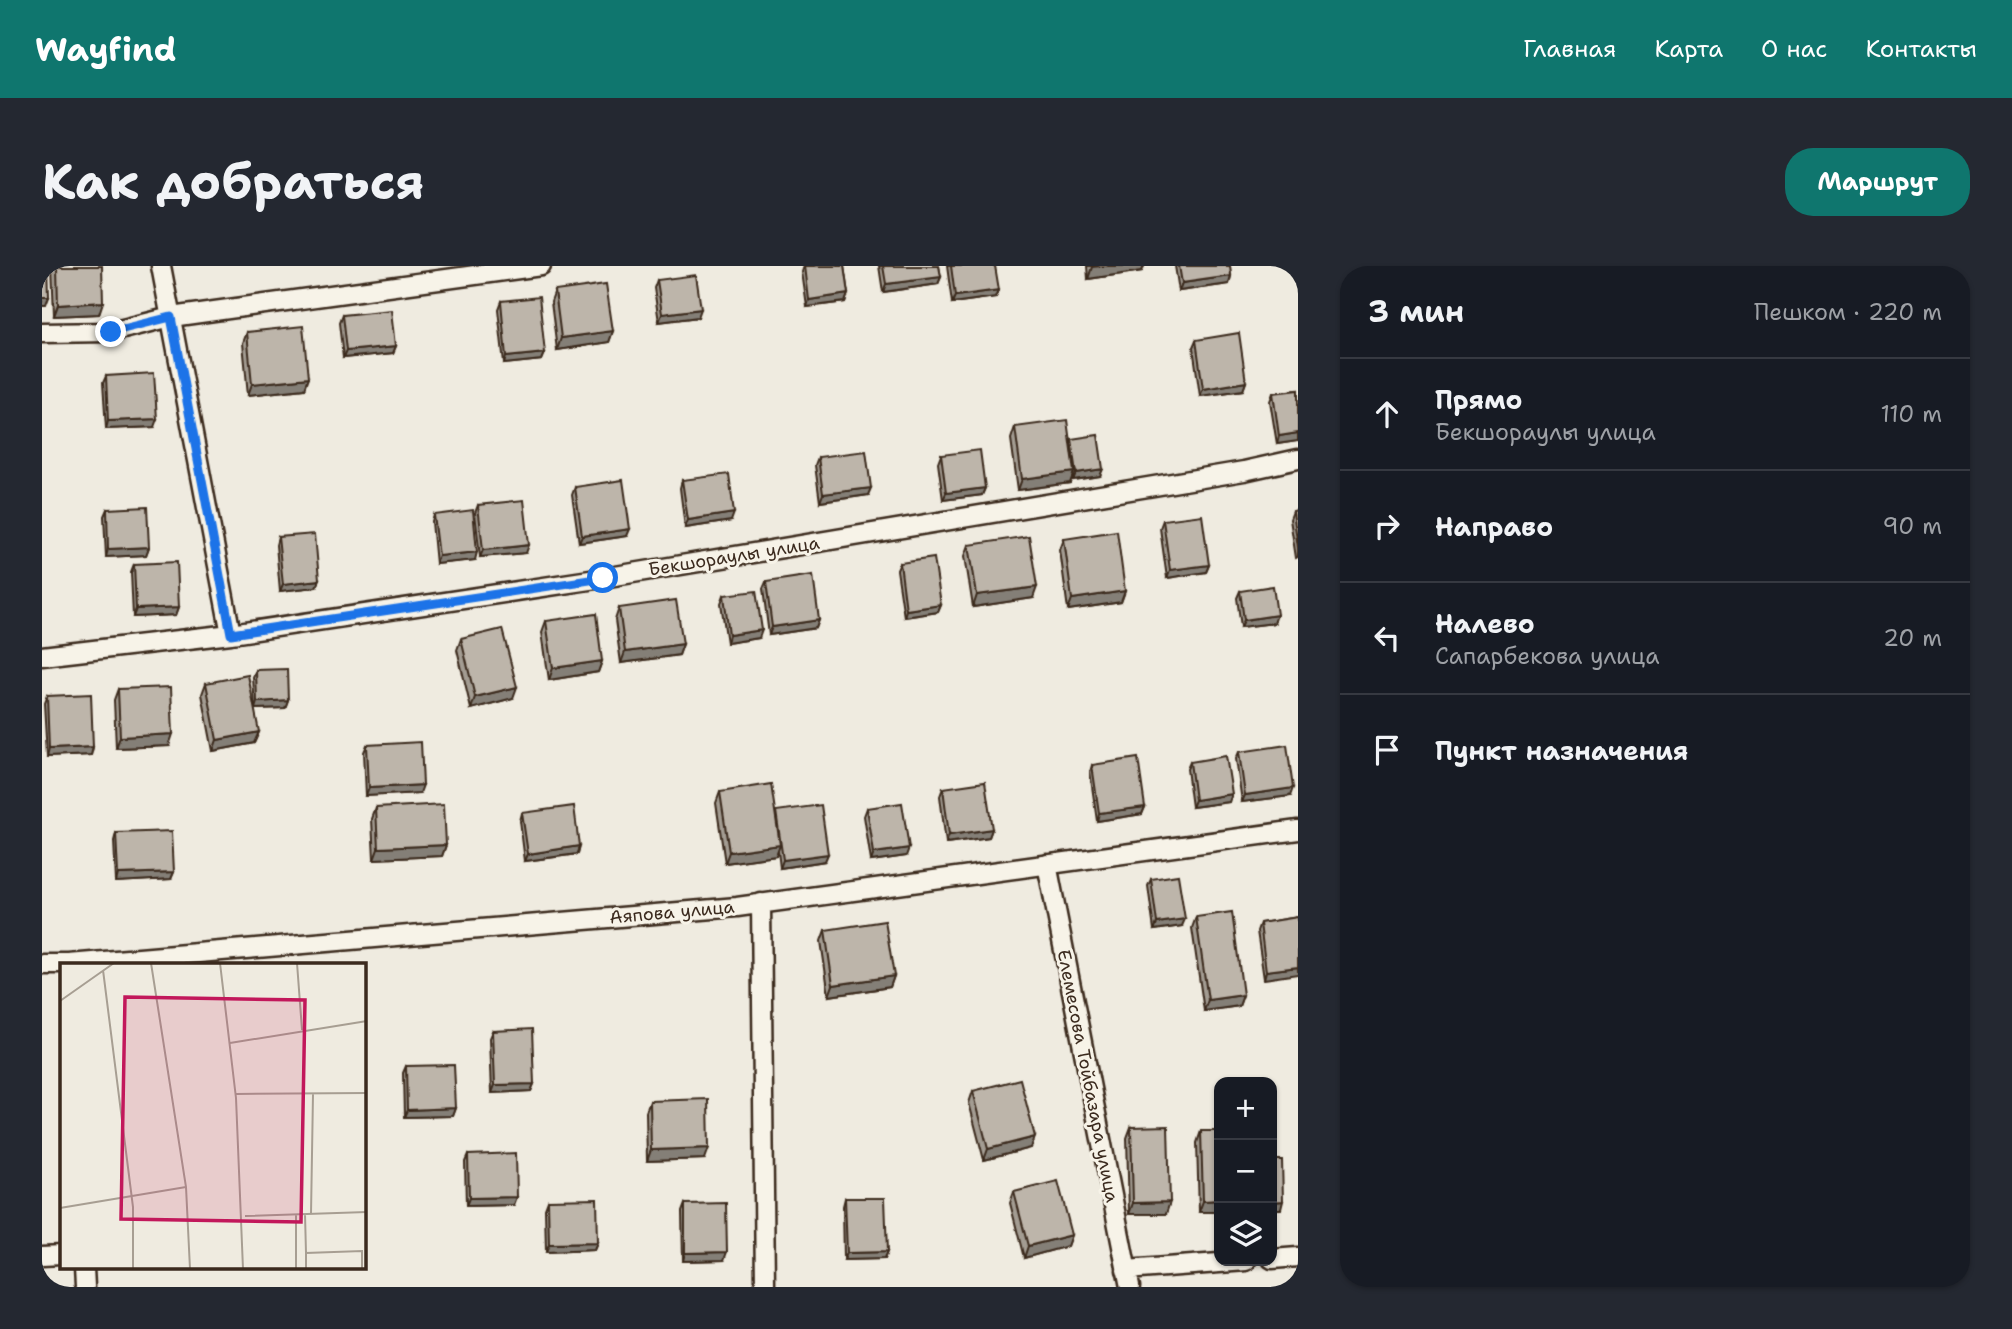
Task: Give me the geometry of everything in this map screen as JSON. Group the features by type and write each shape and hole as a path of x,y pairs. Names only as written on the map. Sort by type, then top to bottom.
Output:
{"street":[{"path":"161,266 231,634"},
{"path":"42,333 111,332 171,317 541,266"},
{"name":"Бекшораулы улица","path":"42,656 231,634 603,578 1244,471 1298,458"},
{"name":"Аяпова улица","path":"91,963 761,903 1298,830"},
{"name":"Елемесова Тойбазара улица","path":"1047,864 1128,1279"},
{"path":"761,903 765,1287"},
{"name":"Аяпова улица","path":"42,964 60,965"},
{"path":"42,1256 60,1255"},
{"path":"1277,1259 1298,1257"},
{"path":"1128,1279 1214,1266"}],"building":[{"path":"42,266 48,266 49,298 42,298"},
{"path":"57,266 102,266 103,302 58,305"},
{"path":"805,266 844,266 848,294 809,300"},
{"path":"883,266 939,266 941,277 886,284"},
{"path":"951,266 995,266 999,290 955,296"},
{"path":"1179,266 1230,266 1231,276 1182,283"},
{"path":"696,275 701,309 662,314 657,280"},
{"path":"606,284 613,331 561,338 555,291"},
{"path":"539,297 545,353 506,357 501,301"},
{"path":"392,310 396,346 346,351 342,315"},
{"path":"303,326 308,378 252,384 247,332"},
{"path":"1239,333 1246,382 1203,389 1196,340"},
{"path":"154,373 157,419 108,421 106,376"},
{"path":"1298,390 1298,433 1279,436 1273,393"},
{"path":"1067,420 1074,472 1022,479 1015,427"},
{"path":"1098,435 1103,469 1076,473 1071,439"},
{"path":"980,450 985,488 946,493 941,455"},
{"path":"866,451 871,488 823,494 818,457"},
{"path":"729,474 734,513 688,520 682,480"},
{"path":"623,480 630,529 582,536 575,487"},
{"path":"524,500 529,545 483,550 478,505"},
{"path":"147,507 149,547 108,549 107,509"},
{"path":"473,510 477,552 439,556 434,515"},
{"path":"1298,510 1298,548 1293,511"},
{"path":"1202,515 1209,565 1170,570 1163,520"},
{"path":"1117,531 1125,591 1072,599 1064,539"},
{"path":"315,534 319,580 283,584 278,537"},
{"path":"1029,536 1037,587 977,595 969,545"},
{"path":"934,558 941,605 906,610 900,563"},
{"path":"177,562 179,607 136,609 134,564"},
{"path":"813,575 819,620 772,627 766,582"},
{"path":"1273,586 1277,615 1244,620 1240,591"},
{"path":"756,591 762,630 729,635 724,595"},
{"path":"676,600 683,644 625,652 619,608"},
{"path":"596,614 602,661 553,668 546,621"},
{"path":"502,629 517,687 475,697 461,639"},
{"path":"287,669 288,700 257,702 256,670"},
{"path":"248,675 259,732 217,740 206,683"},
{"path":"171,687 173,734 120,737 118,689"},
{"path":"91,694 93,747 49,749 47,696"},
{"path":"421,742 423,785 369,788 367,745"},
{"path":"1287,745 1293,788 1245,795 1239,752"},
{"path":"1226,756 1232,794 1195,800 1190,762"},
{"path":"1138,758 1145,807 1099,813 1092,765"},
{"path":"985,782 992,829 949,835 943,788"},
{"path":"771,784 780,845 729,852 720,792"},
{"path":"902,803 909,848 874,853 867,808"},
{"path":"444,804 446,845 378,848 376,808"},
{"path":"821,805 828,854 783,860 776,811"},
{"path":"574,806 579,846 528,854 522,813"},
{"path":"172,831 174,872 118,874 116,833"},
{"path":"1178,875 1185,919 1157,923 1151,879"},
{"path":"1232,912 1243,995 1208,1000 1196,917"},
{"path":"1298,917 1298,967 1266,971 1260,923"},
{"path":"885,921 894,976 833,985 825,930"},
{"path":"532,1029 534,1084 495,1085 493,1031"},
{"path":"454,1065 456,1108 407,1110 406,1066"},
{"path":"1020,1079 1035,1137 988,1149 973,1091"},
{"path":"708,1099 709,1148 651,1150 650,1101"},
{"path":"1168,1126 1170,1202 1133,1203 1131,1127"},
{"path":"1201,1131 1214,1131 1214,1200 1203,1201"},
{"path":"516,1153 517,1197 469,1198 468,1155"},
{"path":"1277,1160 1282,1160 1283,1201 1277,1202"},
{"path":"1058,1181 1072,1235 1028,1246 1014,1192"},
{"path":"845,1198 885,1198 887,1252 847,1253"},
{"path":"597,1199 598,1243 549,1244 548,1200"},
{"path":"726,1203 727,1252 685,1253 685,1204"}],"route":[{"path":"111,332 171,317 231,634 603,578"}]}
